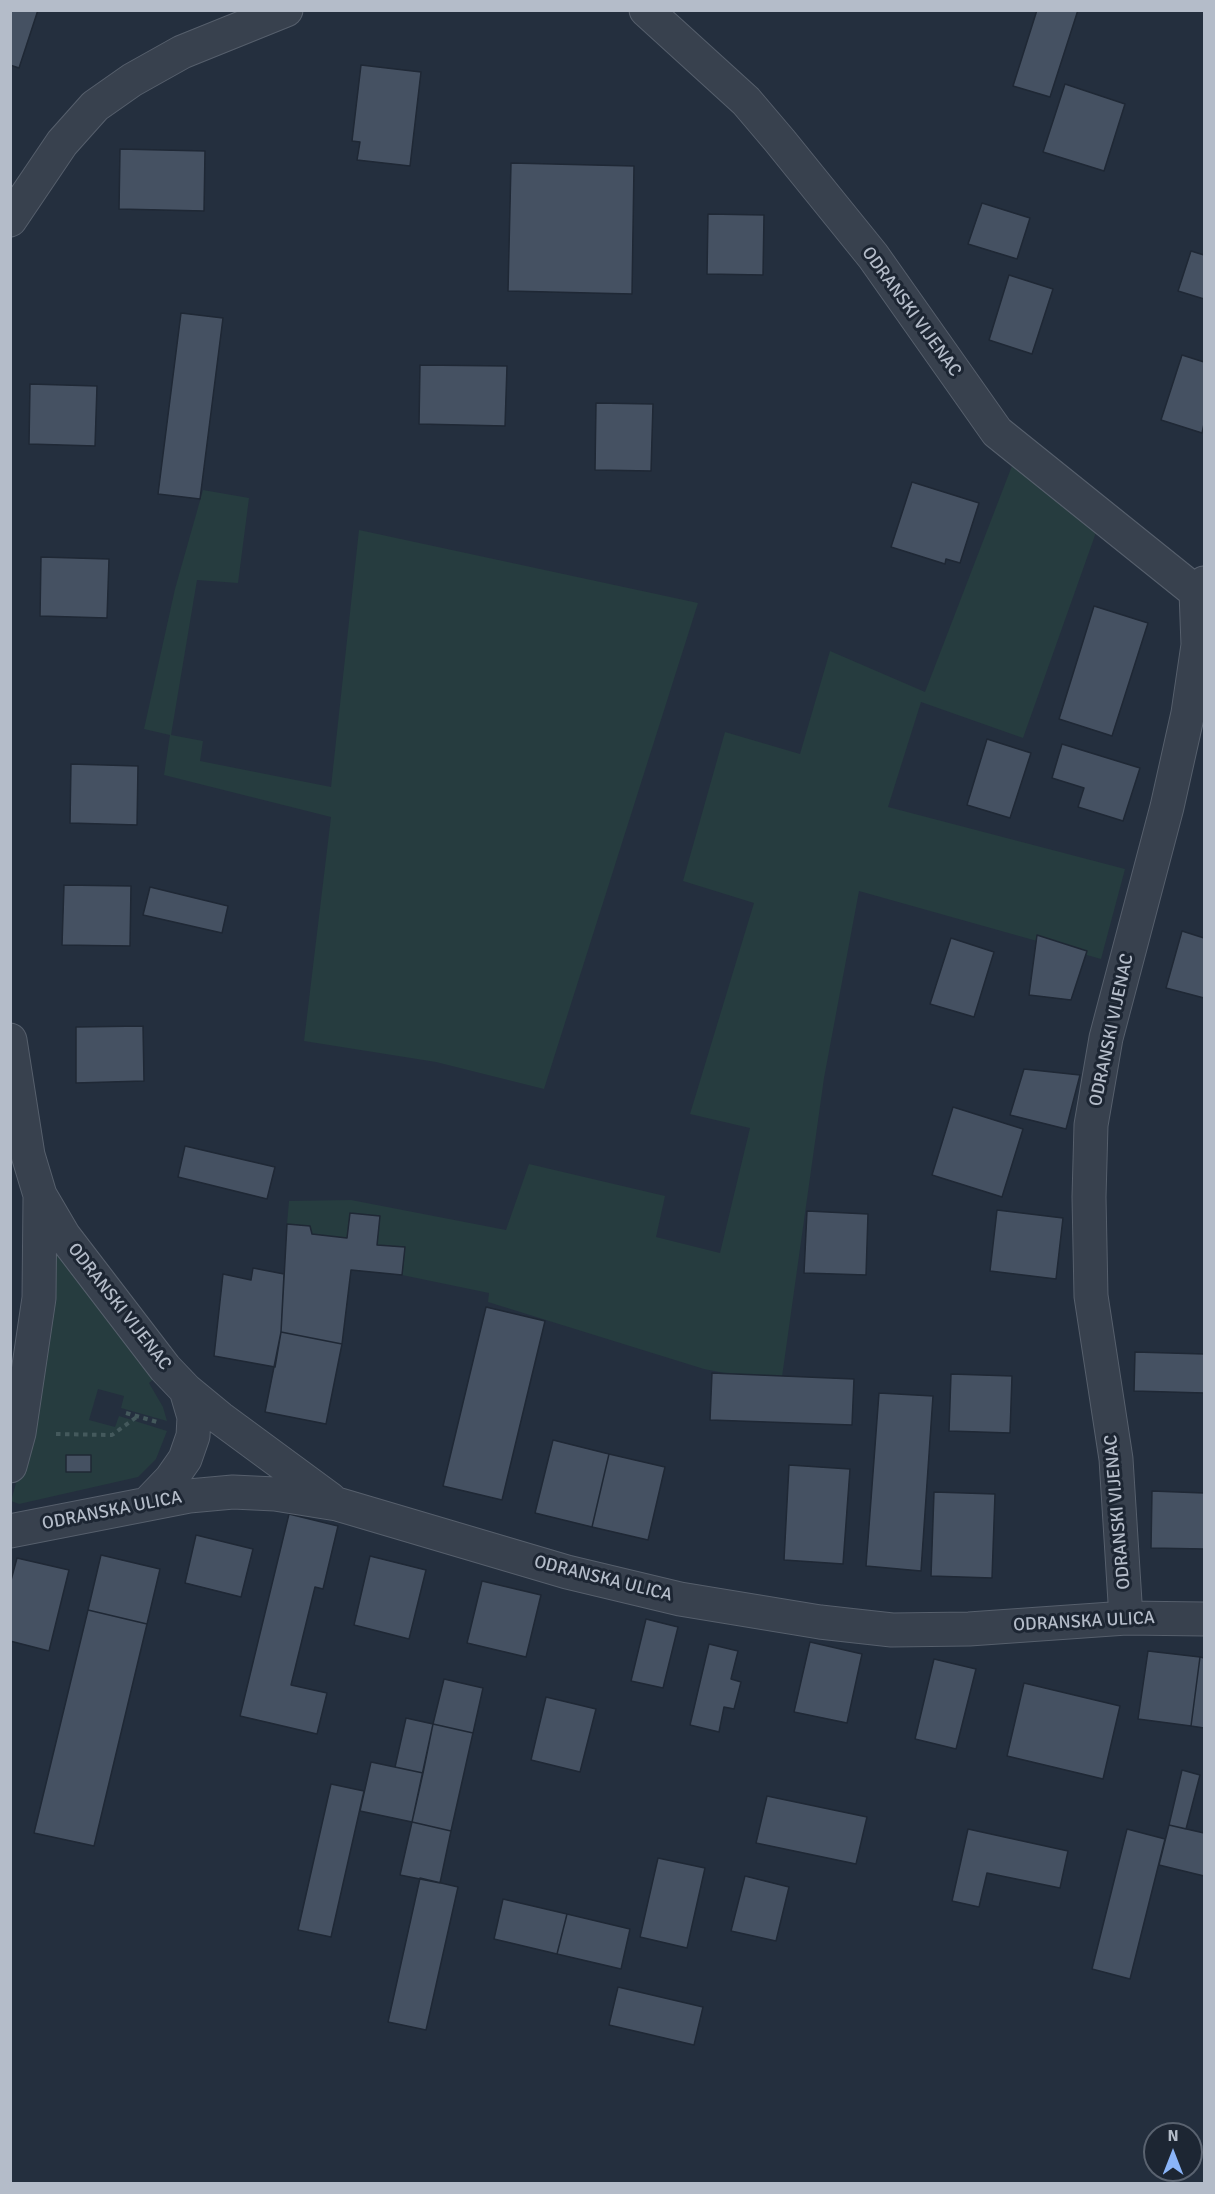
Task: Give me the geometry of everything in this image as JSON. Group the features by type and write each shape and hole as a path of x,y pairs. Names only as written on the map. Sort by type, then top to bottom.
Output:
{"street":[{"path":"10,220 62,143 95,106 132,80 182,52 286,10"},
{"name":"ODRANSKI VIJENAC","path":"646,10 746,101 780,141 873,256 997,432 1200,588 1198,645 1188,713 1167,807 1106,1038 1091,1125 1089,1197 1091,1296 1116,1459 1126,1618"},
{"name":"ODRANSKI VIJENAC","path":"10,1040 28,1155 40,1195 64,1236 165,1368 186,1390 220,1418 337,1504"},
{"path":"10,1466 19,1433 39,1298 40,1195"},
{"path":"149,1502 171,1479 185,1459 193,1436 194,1417 186,1390"},
{"name":"ODRANSKA ULICA","path":"10,1531 149,1502 233,1492 307,1497 567,1572 680,1599 820,1622 892,1630 969,1629 1126,1618 1204,1619"}],"path":[{"path":"126,1413 168,1425"},
{"path":"19,1433 112,1435 138,1416"}],"green space":[{"path":"1015,458 1099,524 1023,738 921,702 888,807 1125,869 1101,959 859,891 824,1078 781,1384 704,1369 488,1302 489,1293 402,1275 405,1247 377,1245 380,1216 350,1213 347,1238 312,1234 310,1226 287,1224 289,1201 351,1200 506,1230 529,1164 665,1196 656,1237 720,1253 750,1128 690,1114 754,903 683,881 725,732 800,754 830,651 925,692"},
{"path":"203,490 249,498 238,583 197,580 171,735 203,741 200,761 331,787 359,530 698,603 544,1089 436,1062 304,1041 331,817 164,775 170,735 144,729 175,589"},
{"path":"52,1243 155,1378 149,1383 163,1407 167,1421 121,1408 124,1396 98,1389 89,1420 115,1427 119,1416 167,1431 156,1459 138,1477 19,1504 11,1501 20,1469"}],"building":[{"path":"10,10 38,10 19,68 10,65"},
{"path":"1037,10 1078,10 1050,97 1013,86"},
{"path":"361,65 421,72 410,166 357,160 360,142 352,141"},
{"path":"1065,84 1125,104 1104,171 1043,152"},
{"path":"120,149 205,151 204,211 119,209"},
{"path":"511,163 634,166 632,294 508,291"},
{"path":"982,203 1030,218 1017,259 968,244"},
{"path":"708,214 764,215 763,275 707,274"},
{"path":"1191,251 1204,255 1204,299 1178,291"},
{"path":"1009,275 1053,289 1032,354 989,340"},
{"path":"181,313 223,318 200,499 158,494"},
{"path":"1182,355 1204,362 1202,433 1161,420"},
{"path":"420,365 507,366 505,426 419,424"},
{"path":"30,384 97,386 95,446 29,444"},
{"path":"596,403 653,404 651,471 595,470"},
{"path":"912,482 979,503 960,563 946,559 945,564 891,547"},
{"path":"41,557 109,559 107,618 40,616"},
{"path":"1094,606 1148,623 1112,736 1059,719"},
{"path":"987,739 1031,753 1010,818 967,805"},
{"path":"1062,744 1140,768 1123,821 1078,807 1084,788 1052,778"},
{"path":"71,764 138,766 137,825 70,823"},
{"path":"64,885 131,886 130,946 62,945"},
{"path":"150,887 228,906 222,933 143,915"},
{"path":"1182,931 1204,938 1204,998 1166,988"},
{"path":"1037,935 1087,951 1071,1000 1029,995"},
{"path":"951,938 994,952 974,1017 930,1004"},
{"path":"143,1026 144,1081 76,1083 76,1027"},
{"path":"1024,1069 1080,1075 1066,1129 1010,1115"},
{"path":"953,1107 1023,1129 1002,1197 932,1175"},
{"path":"185,1146 275,1167 267,1199 178,1177"},
{"path":"997,1210 1063,1218 1056,1279 990,1271"},
{"path":"807,1211 868,1214 866,1275 804,1273"},
{"path":"350,1213 380,1216 377,1245 405,1247 402,1275 351,1270 342,1344 281,1332 287,1224 310,1226 312,1234 347,1238"},
{"path":"253,1268 284,1274 281,1332 275,1367 214,1356 223,1274 251,1280"},
{"path":"486,1307 545,1321 502,1500 443,1486"},
{"path":"281,1332 342,1344 326,1424 265,1412"},
{"path":"1135,1352 1204,1354 1204,1393 1134,1391"},
{"path":"712,1373 854,1379 852,1425 710,1420"},
{"path":"951,1374 1012,1376 1010,1433 949,1431"},
{"path":"879,1393 933,1396 921,1571 866,1566"},
{"path":"553,1440 609,1454 592,1527 535,1513"},
{"path":"609,1454 665,1467 648,1540 592,1527"},
{"path":"66,1455 91,1455 91,1472 66,1472"},
{"path":"789,1465 850,1469 843,1564 784,1560"},
{"path":"1152,1491 1204,1493 1204,1549 1151,1548"},
{"path":"934,1492 995,1494 992,1578 931,1576"},
{"path":"289,1514 338,1526 323,1589 315,1587 291,1685 327,1693 317,1734 240,1716"},
{"path":"196,1535 253,1549 241,1597 185,1583"},
{"path":"101,1555 160,1569 147,1624 88,1610"},
{"path":"370,1556 426,1570 409,1639 354,1625"},
{"path":"17,1558 69,1570 49,1651 10,1641 10,1584"},
{"path":"482,1581 541,1595 526,1657 467,1643"},
{"path":"88,1610 147,1624 94,1846 34,1833"},
{"path":"646,1619 678,1627 663,1688 631,1681"},
{"path":"810,1642 862,1654 847,1723 794,1712"},
{"path":"709,1644 738,1651 731,1679 741,1682 734,1709 724,1707 719,1732 690,1725"},
{"path":"1148,1651 1200,1657 1191,1726 1138,1719"},
{"path":"1200,1657 1204,1658 1204,1728 1191,1726"},
{"path":"934,1659 976,1669 956,1749 915,1739"},
{"path":"444,1679 483,1688 473,1733 433,1724"},
{"path":"1024,1683 1120,1706 1103,1779 1007,1756"},
{"path":"546,1697 596,1709 580,1772 531,1760"},
{"path":"406,1718 433,1724 423,1773 395,1767"},
{"path":"433,1724 473,1733 451,1831 412,1822"},
{"path":"371,1762 423,1773 412,1822 360,1811"},
{"path":"1182,1770 1200,1775 1186,1829 1169,1825"},
{"path":"331,1784 364,1791 331,1937 298,1930"},
{"path":"767,1796 867,1817 856,1864 756,1843"},
{"path":"412,1822 451,1831 440,1883 400,1875"},
{"path":"1169,1825 1204,1833 1204,1876 1159,1865"},
{"path":"968,1829 1068,1851 1060,1888 987,1873 979,1907 952,1901"},
{"path":"1127,1829 1165,1839 1130,1979 1092,1969"},
{"path":"658,1858 705,1868 687,1948 640,1937"},
{"path":"745,1876 789,1887 776,1941 731,1931"},
{"path":"420,1878 458,1887 426,2030 388,2022"},
{"path":"503,1899 567,1914 557,1954 494,1939"},
{"path":"567,1914 630,1929 621,1969 557,1954"},
{"path":"618,1987 703,2007 694,2045 609,2025"}]}
